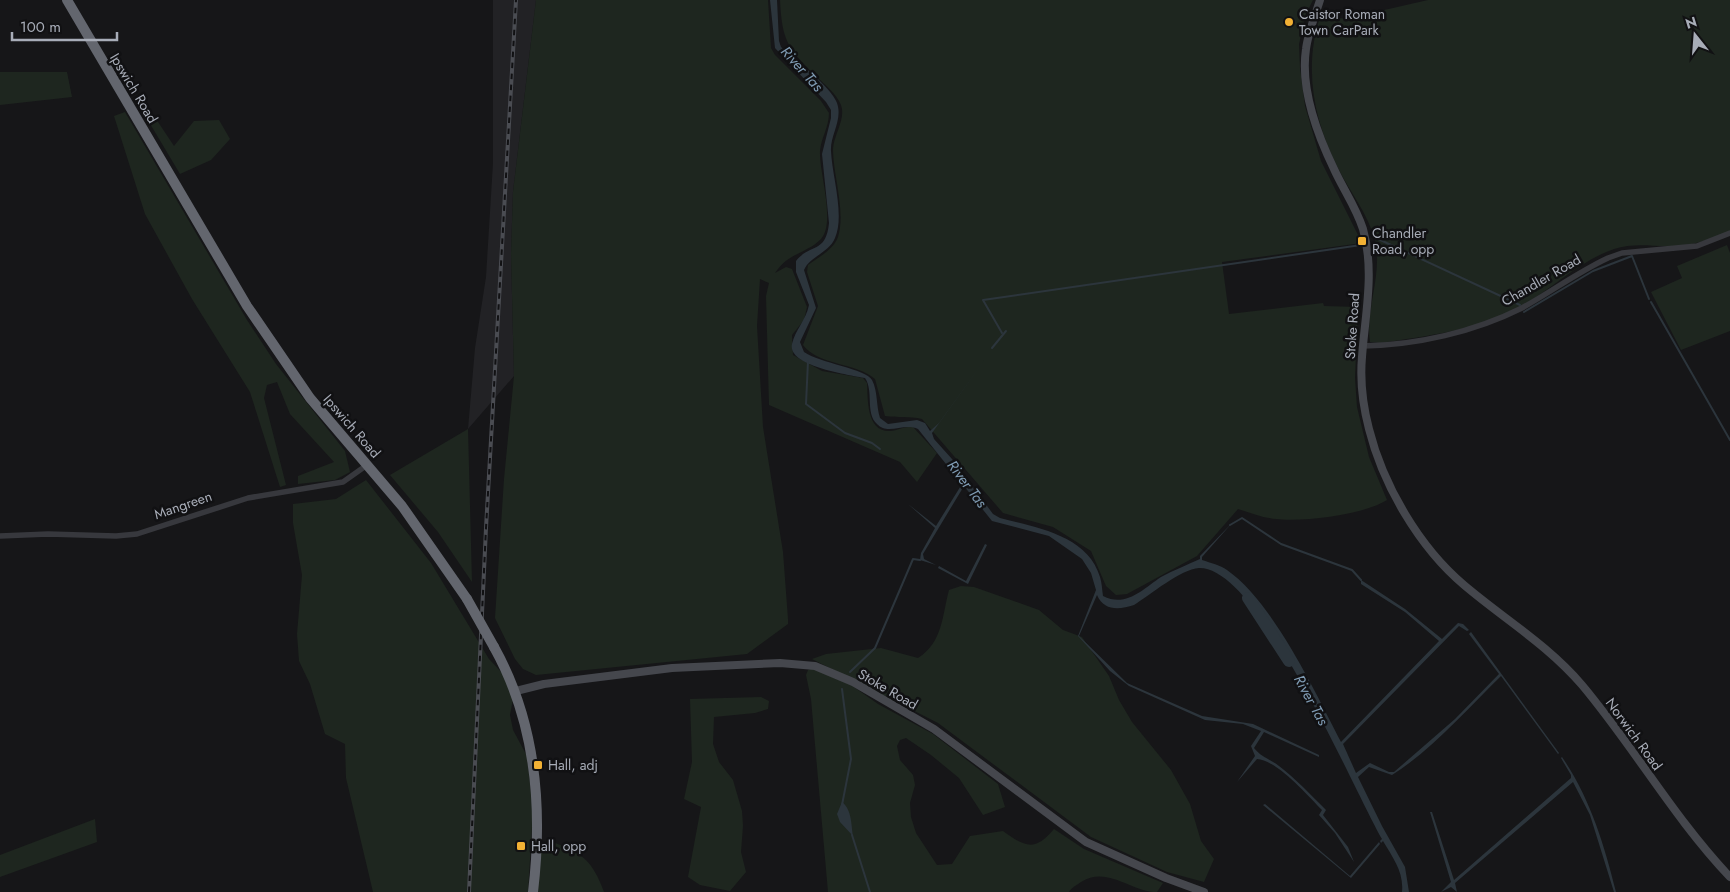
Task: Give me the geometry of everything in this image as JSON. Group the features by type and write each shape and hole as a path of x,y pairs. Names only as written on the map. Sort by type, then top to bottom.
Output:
{"highway":[{"name":"Ipswich Road","path":"67,0 242,298 276,352 310,398 402,506 466,599 510,674 516,691 536,780 538,845 533,892"}],"street":[{"name":"Stoke Road","path":"1320,0 1305,50 1305,68 1316,126 1363,230 1368,264 1368,305 1363,346 1363,394 1368,427 1379,463 1394,495 1414,528 1463,584 1507,618"},
{"name":"Chandler Road","path":"1363,346 1411,342 1479,326 1523,307 1608,258 1622,253 1697,246 1730,233"},
{"name":"Mangreen","path":"0,536 48,534 116,536 137,534 248,498 342,482 367,465"},
{"name":"Norwich Road","path":"1507,618 1546,649 1582,686 1612,722 1691,833 1730,877"},
{"name":"Stoke Road","path":"516,691 553,683 672,668 780,663 815,666 852,682 934,729 1086,842 1166,878 1204,892"}],"shaded area":[{"path":"493,0 536,0 513,192 511,254 514,376 468,429 475,348 486,277 493,163"},
{"path":"536,0 768,0 771,48 775,55 821,101 829,113 820,151 827,209 825,231 821,239 786,261 775,273 786,267 792,269 807,307 804,320 792,335 793,355 822,371 863,378 867,383 868,405 872,420 876,426 882,430 890,431 913,427 937,453 917,482 900,462 769,405 766,296 769,283 760,279 757,326 763,427 783,552 788,624 747,654 536,675 523,669 515,659 495,618 504,479 514,376 511,254 513,192"},
{"path":"780,0 1313,0 1306,14 1299,44 1305,106 1321,161 1362,243 1222,262 1229,314 1323,303 1324,306 1358,307 1355,378 1357,407 1369,457 1387,500 1363,510 1349,513 1288,520 1257,515 1238,509 1197,556 1127,594 1116,595 1106,586 1091,551 1053,527 1003,513 922,419 885,416 875,379 858,369 818,357 803,345 818,306 807,272 808,265 833,246 838,237 840,227 841,216 833,149 842,110 839,101 833,93 792,50 782,25"},
{"path":"1428,0 1730,0 1730,232 1692,244 1675,246 1634,245 1614,249 1577,268 1532,300 1504,315 1470,327 1434,335 1380,343 1370,342 1370,317 1377,266 1375,240 1363,212 1338,168 1322,131 1313,92 1313,53 1316,34 1321,14 1345,19"},
{"path":"0,72 67,72 72,97 0,105"},
{"path":"125,112 247,320 276,364 345,451 350,472 335,480 298,484 298,476 334,462 290,414 277,382 267,385 264,398 286,485 280,487 250,392 192,299 145,214 114,116"},
{"path":"156,119 174,146 194,121 219,120 230,139 211,160 180,174 149,122"},
{"path":"1727,245 1730,253 1730,331 1681,350 1651,292 1682,278 1677,266"},
{"path":"468,429 472,582 438,532 390,475"},
{"path":"366,480 431,563 489,659 504,675 513,699 510,715 513,730 527,756 533,811 528,892 373,892 346,778 345,744 325,734 310,684 299,661 297,634 302,575 293,523 293,504 336,499"},
{"path":"961,586 974,587 1039,610 1063,630 1082,637 1109,676 1119,700 1132,722 1171,770 1190,804 1201,841 1214,859 1204,882 1167,872 1091,837 938,723 812,659 826,654 881,648 918,658 926,652 937,636 943,619 949,590"},
{"path":"812,668 851,685 878,704 933,734 998,784 1005,807 983,815 959,778 906,738 900,740 897,746 900,760 913,775 915,785 910,803 911,817 916,833 937,865 952,864 970,836 1003,831 1018,841 1030,845 1041,841 1054,829 1084,849 1163,883 1157,892 1147,891 1100,876 1081,882 1069,892 828,892 811,699 806,675 808,670"},
{"path":"761,697 769,701 768,709 755,713 714,717 713,744 719,762 733,780 742,811 741,852 746,872 730,891 700,885 688,877 701,807 684,799 692,762 690,699"},
{"path":"95,819 97,842 0,877 0,855"},
{"path":"553,842 572,850 585,860 595,872 604,892 537,892 542,846"}],"water":[{"path":"770,0 777,0 781,47 828,90 834,97 838,109 831,151 837,195 838,229 832,243 811,261 804,270 816,308 800,342 804,352 868,376 872,380 875,389 880,418 888,424 917,420 925,423 930,431 939,423 994,347 932,433 934,439 952,459 993,514 1000,518 1059,535 1072,542 1084,551 1094,563 1101,579 1103,596 1119,600 1134,595 1161,577 1200,559 1200,556 1232,523 1202,557 1202,560 1227,570 1261,603 1306,674 1341,742 1439,641 1405,612 1361,584 1361,580 1405,609 1442,639 1458,623 1463,624 1469,630 1467,631 1459,626 1343,744 1356,773 1370,763 1389,772 1394,772 1455,719 1499,674 1469,634 1471,632 1559,753 1501,676 1449,729 1407,765 1392,775 1369,767 1358,777 1405,867 1409,892 1402,892 1400,872 1397,865 1383,841 1381,843 1382,839 1302,684 1276,640 1249,602 1223,577 1199,568 1192,569 1134,605 1123,608 1108,607 1097,595 1079,636 1127,683 1202,716 1253,724 1319,755 1319,757 1264,732 1254,748 1291,776 1326,810 1323,815 1348,847 1354,862 1335,833 1319,815 1322,810 1274,765 1257,759 1237,782 1255,756 1251,746 1261,731 1243,724 1205,720 1129,686 1110,671 1078,636 1096,590 1091,573 1082,559 1049,536 992,521 964,486 923,554 924,559 936,565 920,560 921,553 935,528 908,504 936,526 962,484 918,429 907,427 886,429 877,424 871,414 868,383 865,378 834,372 809,364 793,352 793,339 806,315 809,305 796,272 796,261 801,255 821,244 825,239 829,223 822,154 831,118 831,110 826,102 775,48"},
{"path":"985,544 987,545 968,584 938,568 939,566 966,581"},
{"path":"1562,757 1581,789 1595,822 1616,892 1614,892 1590,815 1573,782 1455,883 1457,892 1451,887 1441,892 1451,882 1430,812 1432,812 1454,880 1571,778"},
{"path":"842,802 848,809 853,836 840,822 837,814"},
{"path":"1265,804 1350,876 1379,842 1380,844 1351,878 1263,805"}],"waterway":[{"path":"1376,238 1520,305"},
{"path":"1002,333 983,300 1361,245"},
{"path":"1524,312 1593,271 1632,256 1649,299"},
{"path":"1651,302 1730,440"},
{"path":"992,348 1006,331"},
{"path":"808,361 806,404 845,433 872,443 880,449"},
{"path":"1230,525 1242,518 1281,544 1352,570 1361,580"},
{"path":"850,672 875,648 913,559 920,560"},
{"name":"River Tas","path":"1248,598 1289,661"},
{"path":"842,689 851,759 842,805"},
{"path":"852,835 870,892"}],"railway":[{"path":"469,892 486,528 516,0"}],"place":[{"name":"Caistor Roman Town CarPark","path":"1289,22"},
{"name":"Chandler Road, opp","path":"1362,241"},
{"name":"Hall, adj","path":"538,765"},
{"name":"Hall, opp","path":"521,846"}]}
